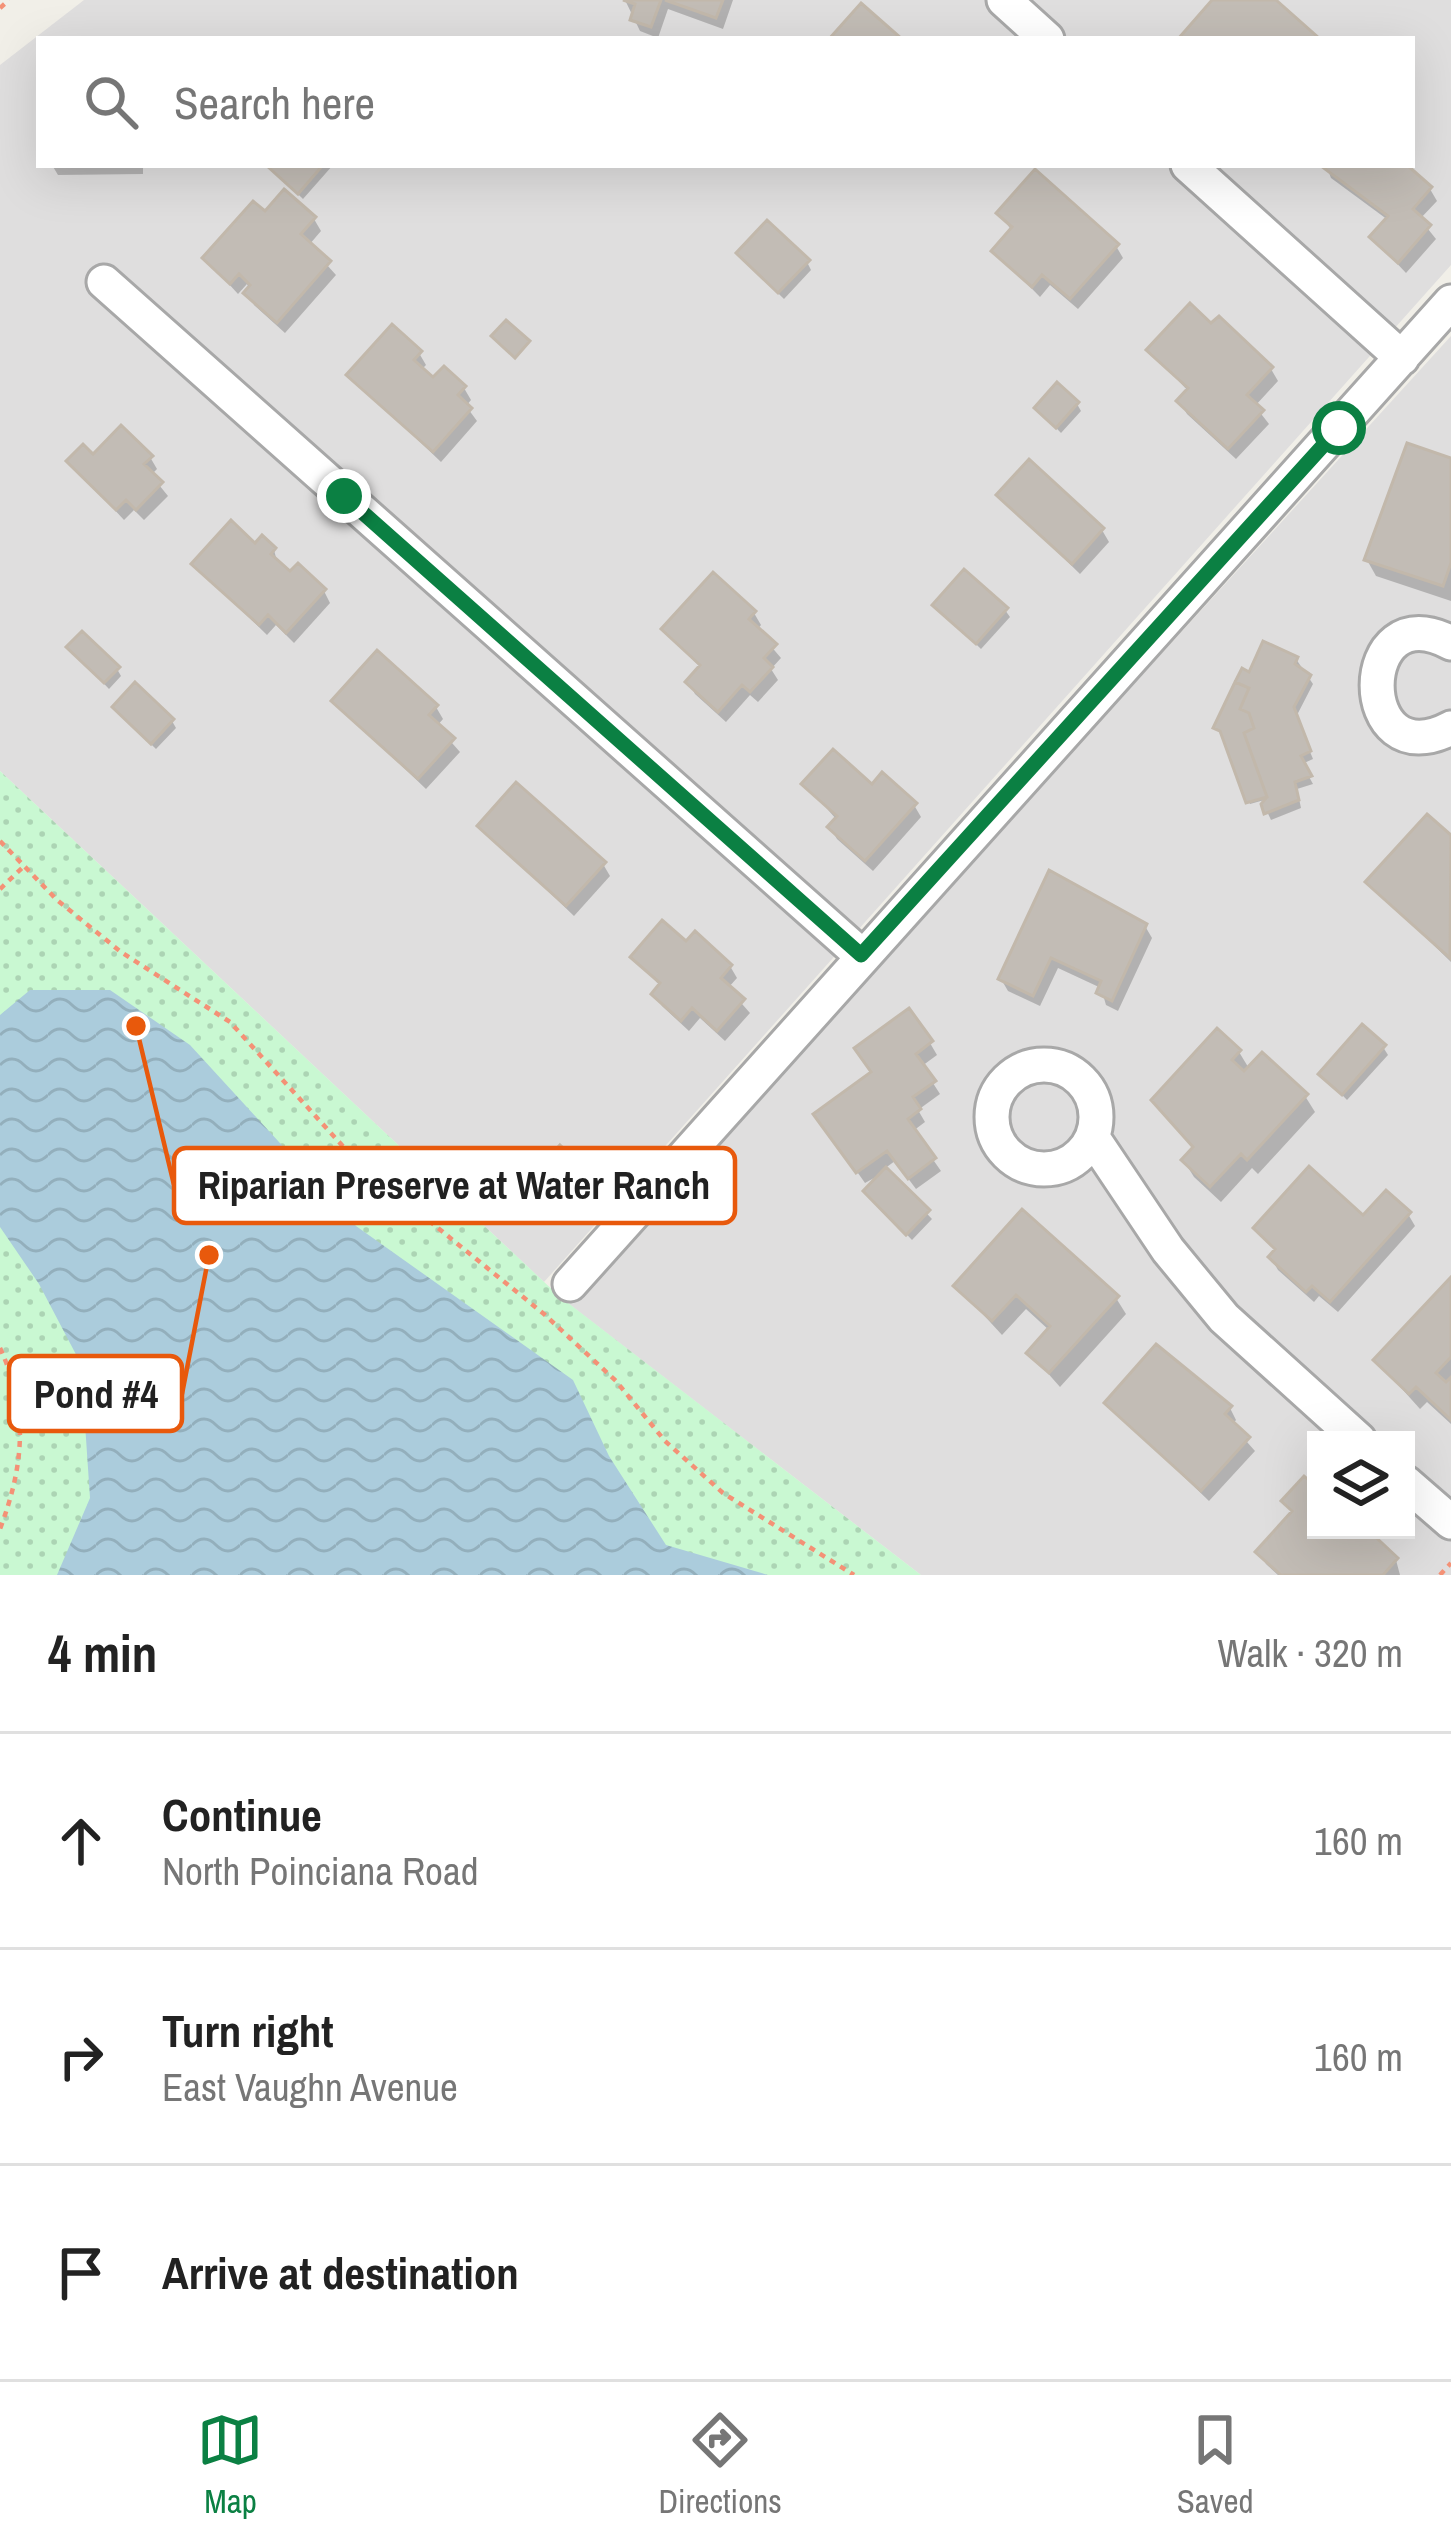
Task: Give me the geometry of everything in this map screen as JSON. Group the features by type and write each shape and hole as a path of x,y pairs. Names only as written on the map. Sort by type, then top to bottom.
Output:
{"street":[{"path":"1004,0 1044,36"},
{"path":"1191,168 1402,358"},
{"path":"104,282 861,955"},
{"path":"570,1284 1451,302"},
{"path":"1446,736 1413,734 1385,718 1377,703 1376,671 1394,645 1408,638 1425,634 1451,643"},
{"path":"1093,1138 1168,1250 1224,1318 1349,1431"},
{"path":"1415,1489 1447,1511"}],"path":[{"path":"0,8 9,0"},
{"path":"0,841 23,867 121,952 230,1022 359,1164 544,1314 616,1381 640,1416 707,1480 854,1575"},
{"path":"0,889 23,867"},
{"path":"0,1348 22,1418 22,1457 0,1528"},
{"path":"1441,1575 1451,1563"}],"shaded area":[{"path":"84,0 1451,0 1451,265 544,1282 0,771 0,65 36,37 36,168 1415,168 1415,36 37,36"},
{"path":"1451,336 1451,1575 921,1575 569,1304"}],"green space":[{"path":"0,771 559,1296 921,1575 0,1575"}],"water":[{"path":"30,990 110,990 190,1045 356,1226 573,1380 609,1456 666,1545 768,1575 57,1575 90,1498 81,1364 39,1284 0,1227 0,1015"}],"building":[{"path":"623,0 661,0 651,27 630,20 635,4"},
{"path":"665,0 723,0 716,18"},
{"path":"1212,0 1276,0 1317,36 1181,36"},
{"path":"861,3 899,36 832,36"},
{"path":"269,168 320,168 298,194"},
{"path":"1324,168 1410,168 1432,187 1413,209 1431,225 1398,263 1369,237 1388,216"},
{"path":"1035,169 1119,244 1070,299 1042,275 1032,287 991,251 1012,227 996,213"},
{"path":"284,189 316,217 301,234 331,261 277,323 243,293 250,285 239,274 230,284 202,258 253,201 265,211"},
{"path":"767,220 810,260 778,293 736,253"},
{"path":"1190,303 1211,323 1219,316 1273,367 1247,395 1264,410 1228,449 1176,401 1188,388 1146,350"},
{"path":"506,320 530,341 515,358 491,336"},
{"path":"392,324 422,351 414,360 433,377 444,366 466,386 458,395 472,408 433,452 346,375"},
{"path":"1057,382 1079,402 1056,428 1034,408"},
{"path":"121,425 153,456 144,464 163,482 136,510 126,500 116,510 66,461 83,444 93,454"},
{"path":"1407,443 1451,458 1451,563 1443,586 1364,560"},
{"path":"1029,459 1104,528 1072,564 996,495"},
{"path":"231,520 255,543 262,535 276,548 271,554 290,571 298,563 326,589 286,633 268,615 259,625 191,564"},
{"path":"964,569 1008,608 976,644 932,605"},
{"path":"713,572 756,611 749,619 777,644 764,658 773,667 750,692 742,685 718,712 685,682 700,665 661,629"},
{"path":"82,631 120,667 104,683 66,647"},
{"path":"1263,641 1298,657 1295,664 1311,675 1294,707 1311,751 1301,756 1312,776 1295,782 1299,800 1264,814 1261,804 1267,797 1244,733 1254,728 1249,713 1240,709 1249,688 1235,682 1242,668 1249,672"},
{"path":"377,650 438,705 429,715 455,738 418,779 331,701"},
{"path":"135,682 174,719 151,744 112,707"},
{"path":"1235,682 1249,688 1240,709 1249,713 1254,728 1244,733 1267,797 1246,803 1220,731 1213,728"},
{"path":"833,749 872,784 882,772 917,803 865,861 827,827 837,816 801,784"},
{"path":"516,782 606,862 566,906 477,826"},
{"path":"1427,814 1451,835 1450,958 1365,882"},
{"path":"1049,870 1147,924 1112,1001 1096,993 1101,981 1051,958 1033,996 998,979"},
{"path":"662,920 686,941 695,931 732,965 721,978 745,999 717,1031 692,1008 681,1021 651,994 660,983 630,957"},
{"path":"909,1008 933,1041 916,1054 936,1081 913,1097 921,1109 908,1119 936,1158 908,1179 887,1151 856,1173 813,1114 871,1072 854,1048"},
{"path":"1362,1024 1386,1045 1342,1095 1318,1074"},
{"path":"1217,1028 1241,1050 1232,1060 1244,1071 1262,1052 1308,1094 1247,1160 1241,1154 1210,1187 1181,1160 1193,1147 1151,1100"},
{"path":"560,1145 594,1176 568,1206 533,1175"},
{"path":"1309,1166 1363,1215 1386,1190 1411,1212 1330,1302 1312,1286 1306,1292 1268,1257 1275,1249 1253,1228"},
{"path":"886,1167 930,1210 906,1235 863,1191"},
{"path":"1022,1209 1119,1296 1049,1373 1026,1353 1050,1326 1016,1295 992,1321 953,1286"},
{"path":"1451,1277 1451,1357 1436,1373 1446,1382 1451,1377 1451,1420 1416,1387 1409,1394 1373,1360"},
{"path":"1156,1344 1232,1406 1225,1414 1250,1437 1201,1491 1104,1403"},
{"path":"1304,1476 1307,1539 1378,1539 1398,1558 1383,1575 1281,1575 1255,1552 1292,1511 1281,1501"}],"place":[{"name":"Riparian Preserve at Water Ranch","path":"136,1026"},
{"name":"Pond #4","path":"209,1255"}],"route":[{"path":"344,496 861,955 1339,428"}]}
